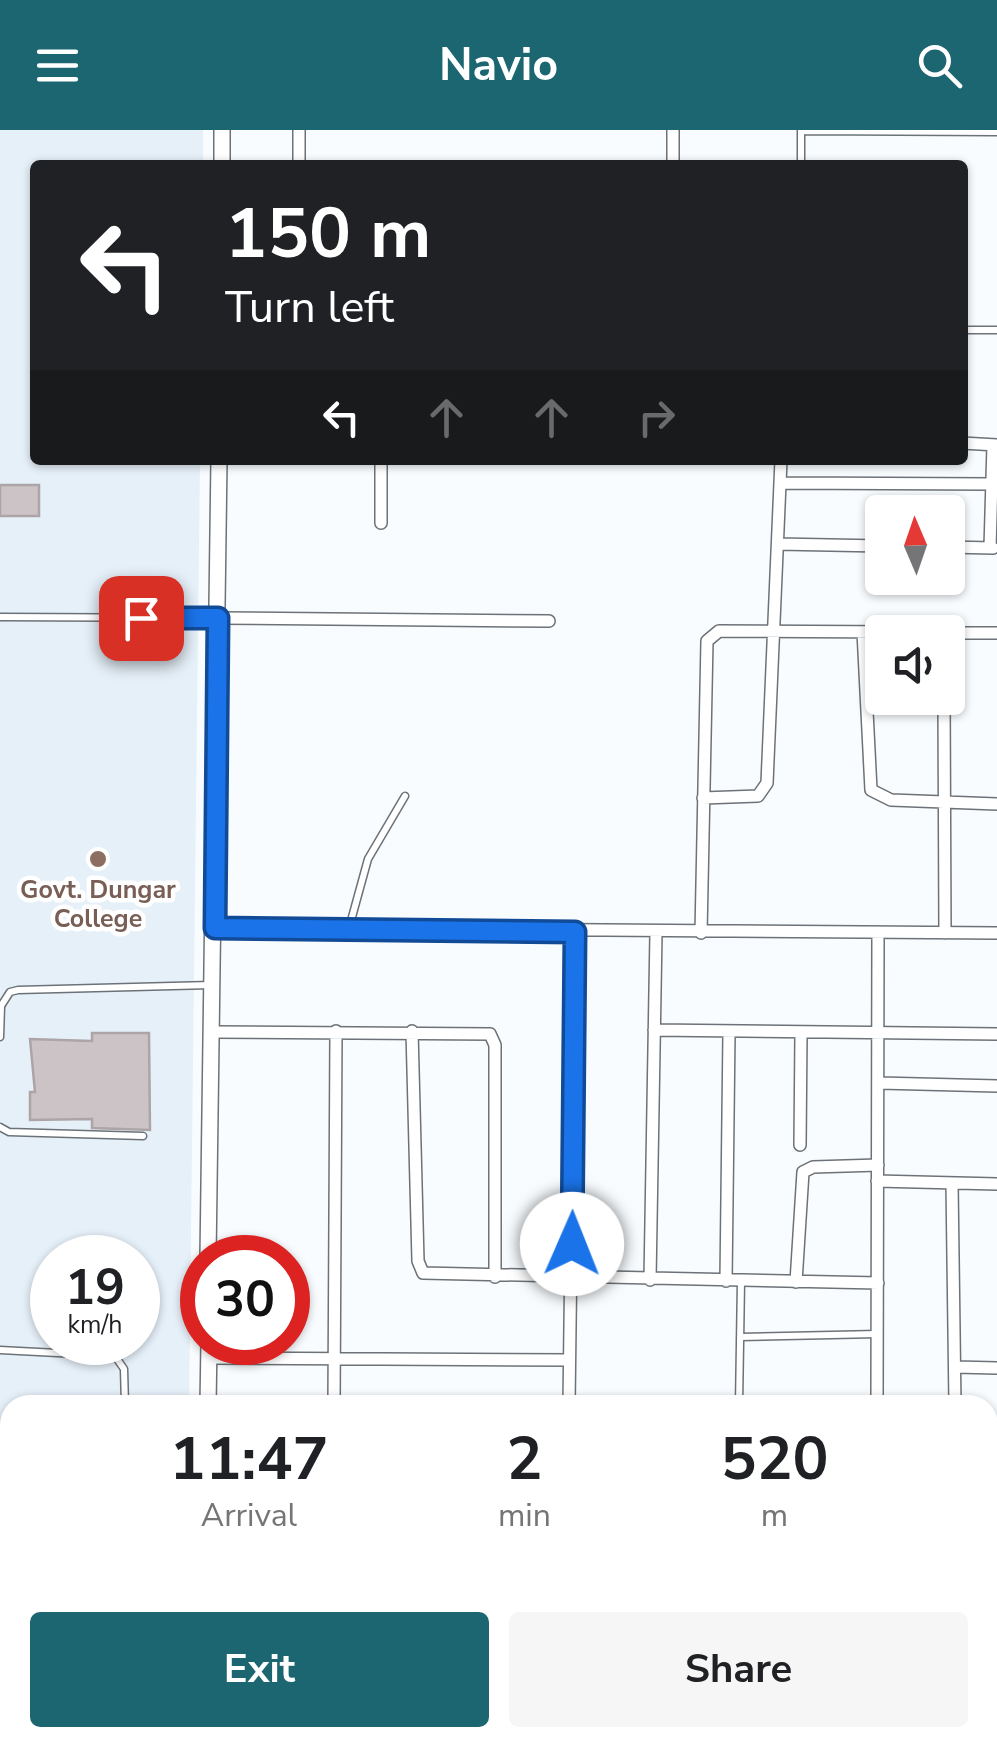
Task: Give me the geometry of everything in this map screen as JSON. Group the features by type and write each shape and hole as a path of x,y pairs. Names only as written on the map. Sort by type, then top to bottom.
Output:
{"street":[{"path":"222,130 222,160"},
{"path":"299,130 299,160"},
{"path":"673,130 673,160"},
{"path":"965,547 994,548 995,445 968,443"},
{"path":"209,1235 219,465"},
{"path":"381,465 381,524"},
{"path":"702,798 750,798 764,789 776,632 781,465"},
{"path":"780,483 992,484"},
{"path":"778,544 865,546"},
{"path":"218,618 548,622"},
{"path":"702,933 706,642 719,631 863,632 871,790 891,800 997,804"},
{"path":"965,633 997,633"},
{"path":"944,715 945,932"},
{"path":"215,928 997,933"},
{"path":"569,1395 575,932"},
{"path":"877,1395 878,932"},
{"path":"650,1280 656,933"},
{"path":"654,1030 997,1034"},
{"path":"334,1395 336,1031"},
{"path":"412,1031 420,1268 429,1275 878,1283"},
{"path":"213,1032 484,1032 494,1039 495,1277"},
{"path":"726,1281 728,1033"},
{"path":"800,1145 801,1034"},
{"path":"880,1083 997,1086"},
{"path":"796,1282 803,1172 813,1167 878,1165"},
{"path":"877,1180 997,1184"},
{"path":"952,1184 955,1395"},
{"path":"310,1358 569,1360"},
{"path":"208,1395 209,1365"},
{"path":"954,1368 997,1368"}],"lane":[{"path":"801,160 801,130 997,132"},
{"path":"968,330 997,330"},
{"path":"0,617 218,618"},
{"path":"348,929 368,859 405,796"},
{"path":"0,1037 2,1006 10,992 18,990 212,985"},
{"path":"0,1127 9,1132 143,1136"},
{"path":"740,1395 741,1282"},
{"path":"740,1337 878,1334"},
{"path":"0,1350 114,1356 124,1368 125,1395"}],"shaded area":[{"name":"Govt. Dungar College","path":"0,130 203,130 203,160 30,160 30,465 200,465 191,1235 180,1235 180,1365 189,1365 189,1395 0,1395"}],"building":[{"path":"0,485 39,485 39,516 0,516"},
{"path":"92,1033 149,1033 150,1130 92,1128 92,1119 30,1120 30,1092 35,1092 30,1039 92,1041"}],"place":[{"name":"Govt. Dungar College","path":"98,859"}],"route":[{"path":"141,618 218,618 215,928 575,932 572,1244"}]}
